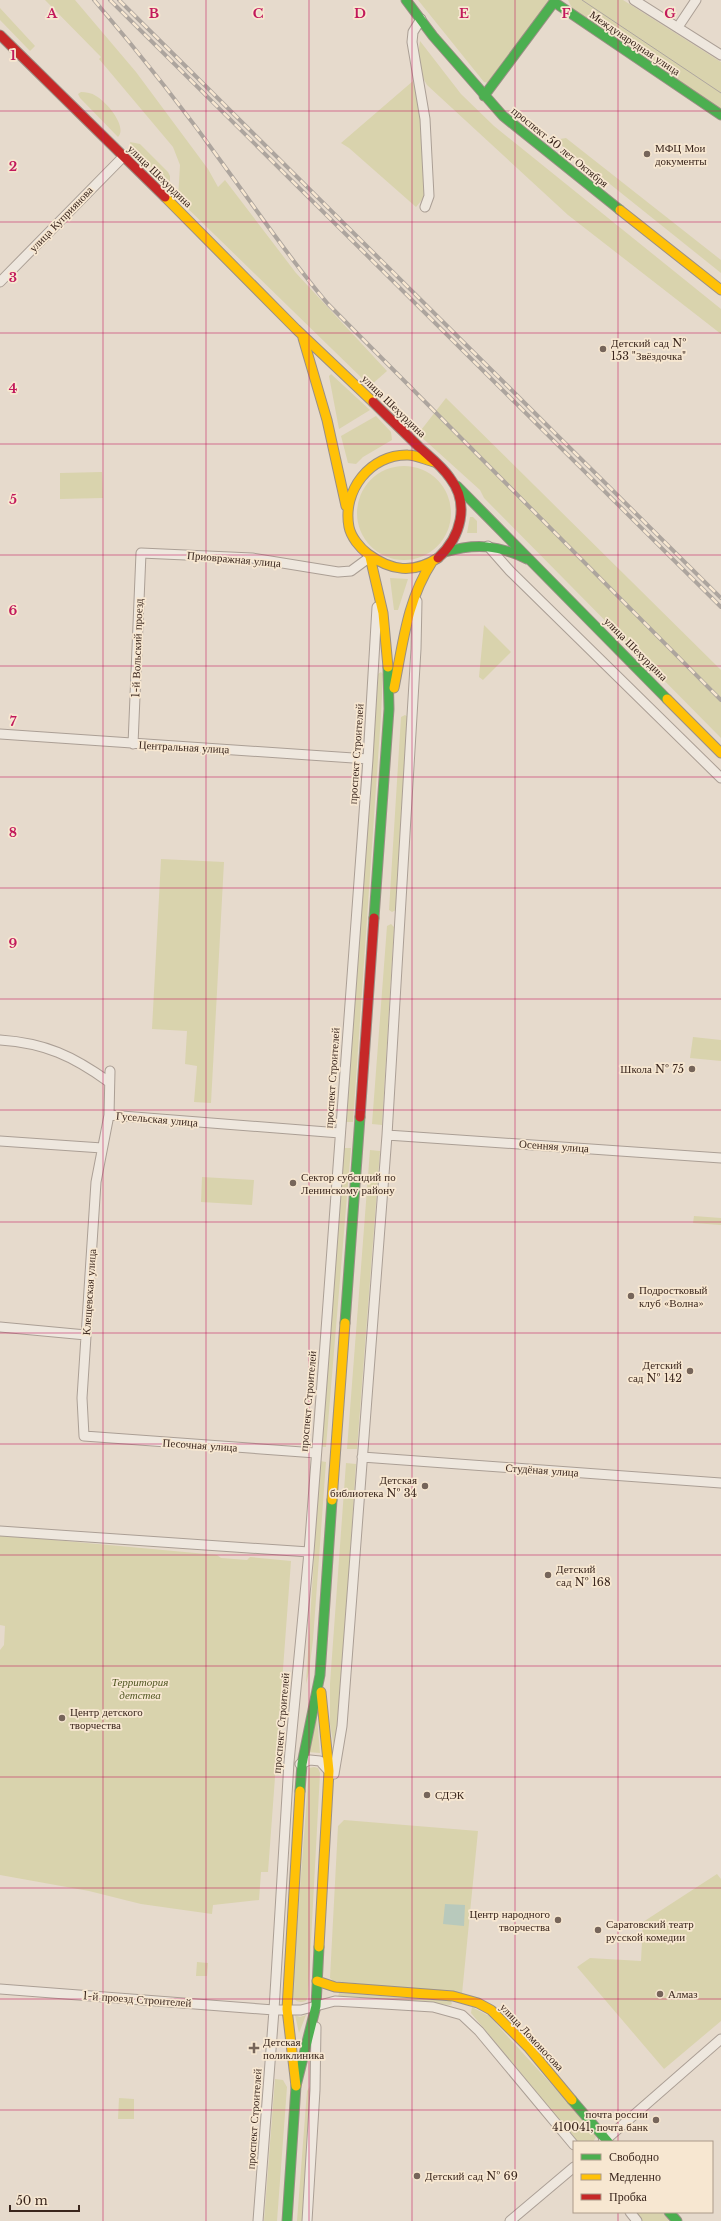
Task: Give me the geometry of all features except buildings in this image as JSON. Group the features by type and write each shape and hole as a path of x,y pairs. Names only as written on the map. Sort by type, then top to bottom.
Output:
{"main road":[{"name":"проспект 50 лет Октября","path":"406,0 484,96 509,121 721,290"},
{"name":"Международная улица","path":"484,96 554,1 721,115"},
{"name":"улица Шехурдина","path":"0,35 244,275 302,335 373,401 434,462"},
{"name":"улица Шехурдина","path":"302,335 327,420 346,510"},
{"path":"405,454 420,456 434,462 455,483 460,497 462,518 456,537 445,552 432,562 415,568 396,568 378,562 370,557 354,537 346,510 355,483 364,471 376,462 390,456 405,454"},
{"name":"улица Шехурдина","path":"455,483 721,753"},
{"name":"улица Шехурдина","path":"445,552 463,546 486,544 534,562"},
{"name":"проспект Строителей","path":"370,557 378,582 385,627 390,709"},
{"name":"проспект Строителей","path":"296,2086 287,2009 302,1764 320,1675 390,709 406,628 422,575 432,562"},
{"name":"проспект Строителей","path":"287,2221 296,2086 316,2006 318,1982 329,1771 320,1675"},
{"name":"улица Ломоносова","path":"318,1982 335,1987 453,1996 478,2003 492,2010 528,2047 606,2141"},
{"path":"670,2213 677,2221"}],"street":[{"path":"634,0 721,55"},
{"path":"678,27 696,0"},
{"path":"421,19 413,32 412,42 425,119 429,196 425,207"},
{"name":"улица Куприянова","path":"0,282 123,157"},
{"path":"486,544 510,570 721,778"},
{"name":"Приовражная улица","path":"141,553 252,558 338,572 351,571 370,557"},
{"name":"1-й Вольский проезд","path":"133,744 141,553"},
{"name":"проспект Строителей","path":"258,2221 274,2010 289,1762 316,1453 368,759 378,582"},
{"name":"проспект Строителей","path":"328,1807 342,1726 387,1135 415,663 417,590"},
{"name":"Центральная улица","path":"0,734 368,759"},
{"path":"0,1040 26,1042 55,1050 85,1064 109,1082"},
{"path":"109,1115 110,1071"},
{"name":"Гусельская улица","path":"102,1148 109,1115 340,1133"},
{"name":"Осенняя улица","path":"387,1135 721,1158"},
{"path":"0,1141 102,1148"},
{"name":"Клещевская улица","path":"84,1436 82,1405 86,1334 96,1182 102,1148"},
{"path":"0,1327 86,1334"},
{"name":"Песочная улица","path":"84,1436 316,1453"},
{"name":"Студёная улица","path":"362,1456 721,1483"},
{"path":"0,1531 308,1552"},
{"path":"289,1762 302,1764 310,1760 320,1761 329,1771"},
{"name":"1-й проезд Строителей","path":"0,1989 274,2010 301,2010 316,2006"},
{"path":"316,2006 335,2001 433,2006 450,2010 462,2015 479,2031 573,2144"},
{"name":"проспект Строителей","path":"307,2221 316,2090 316,2006"},
{"path":"606,2141 721,2039"},
{"path":"510,2221 573,2168"},
{"path":"631,2213 637,2221"}],"green space":[{"path":"45,0 75,0 136,72 208,169 218,187 225,180 296,273 387,371 370,386 178,199 180,165 173,147 99,59 101,57"},
{"path":"418,0 551,0 488,83 484,82"},
{"path":"568,0 623,0 721,62 721,110 572,8"},
{"path":"0,8 35,46 30,51 0,20"},
{"path":"420,41 461,94 494,126 721,309 721,334 568,215 427,85 419,64"},
{"path":"413,81 422,119 426,195 416,207 349,148 341,143"},
{"path":"81,92 94,95 105,103 110,109 120,127 118,137 80,98 78,94"},
{"path":"566,138 721,260 721,273 560,144 560,139"},
{"path":"130,142 140,144 168,172 170,176 170,185 132,149"},
{"path":"331,374 370,410 339,429 329,376"},
{"path":"446,398 721,670 721,738 484,498 480,490 418,434"},
{"path":"376,416 391,432 392,440 363,457 356,464 348,463 341,436"},
{"path":"395,466 413,466 422,469 438,479 448,495 451,504 451,522 448,531 438,547 422,557 413,560 395,560 386,557 370,547 360,531 357,522 357,504 360,495 370,479 386,469"},
{"path":"102,472 103,498 60,499 60,473"},
{"path":"470,517 473,517 477,521 477,533 467,533"},
{"path":"390,578 408,579 398,610 394,610"},
{"path":"484,625 511,652 483,680 479,677"},
{"path":"381,672 383,674 381,715 353,1122 346,1122 378,674"},
{"path":"405,715 408,717 396,910 392,912 389,910 401,717"},
{"path":"161,859 224,862 211,1103 194,1102 197,1066 185,1064 187,1031 152,1029"},
{"path":"391,924 394,927 382,1125 372,1124 387,926"},
{"path":"693,1037 721,1040 721,1061 690,1058"},
{"path":"344,1148 351,1148 326,1447 321,1447"},
{"path":"370,1150 380,1151 357,1449 347,1449"},
{"path":"202,1177 254,1180 252,1205 201,1202"},
{"path":"694,1216 721,1218 721,1225 693,1223"},
{"path":"320,1461 326,1462 313,1640 306,1684"},
{"path":"346,1463 356,1464 339,1724 334,1747 330,1724 330,1684"},
{"name":"Территория детства","path":"0,1535 217,1555 221,1558 247,1560 250,1557 291,1561 268,1872 261,1872 259,1900 213,1905 212,1914 141,1904 89,1891 0,1875 0,1650 4,1645 5,1626 0,1625"},
{"path":"317,1717 320,1753 307,1752"},
{"path":"309,1768 318,1768 320,1773 308,1997 306,2001 300,2002 296,2001 292,1996"},
{"path":"344,1820 478,1831 462,1994 333,1981 330,1978 338,1826"},
{"name":"Алмаз","path":"717,1874 721,1879 721,2021 664,2069 577,1967 590,1958 641,1961 643,1922"},
{"path":"197,1962 208,1963 207,1976 196,1976"},
{"path":"339,1993 451,2001 452,2004 338,1997"},
{"path":"472,2007 489,2016 594,2131 596,2137 594,2141 577,2141 471,2013"},
{"path":"295,2015 300,2017 306,2015 299,2033"},
{"path":"275,2079 283,2080 287,2087 277,2221 264,2221"},
{"path":"310,2086 313,2088 303,2221 297,2221 307,2091"},
{"path":"119,2098 134,2099 134,2119 118,2119"},
{"path":"635,2213 663,2213 669,2221 642,2221"}],"shaded area":[{"path":"445,1904 465,1905 464,1926 443,1924"}],"tram line":[{"path":"582,0 721,93"}],"railway":[{"path":"94,0 180,105 289,255 328,304 721,700"},
{"path":"110,0 721,607"},
{"path":"119,0 721,598"}],"traffic: fast":[{"path":"406,0 433,36 503,116 620,210"},
{"path":"484,96 554,2 721,115"},
{"path":"457,486 667,699"},
{"path":"445,552 467,547 487,547 496,548 527,559"},
{"path":"374,918 389,709 388,667"},
{"path":"345,1323 360,1117"},
{"path":"300,1791 302,1764 320,1675 332,1500"},
{"path":"287,2221 296,2086 316,2006 319,1947"},
{"path":"572,2100 607,2141"},
{"path":"670,2213 677,2221"}],"traffic: slow":[{"path":"165,197 296,329 373,402"},
{"path":"620,210 721,290"},
{"path":"303,338 327,420 346,506"},
{"path":"434,462 411,455 394,456 382,461 371,468 362,477 350,500 348,514 350,531 356,542 368,554 385,564 402,568 420,567 438,558"},
{"path":"370,557 383,613 388,667"},
{"path":"394,688 403,639 411,607 432,562"},
{"path":"667,699 721,753"},
{"path":"332,1500 345,1323"},
{"path":"319,1947 329,1771 321,1692"},
{"path":"296,2086 287,2009 300,1791"},
{"path":"317,1981 335,1987 453,1996 478,2003 491,2010 528,2047 572,2100"}],"traffic: jam":[{"path":"0,35 165,197"},
{"path":"373,402 440,466 456,488 460,499 460,520 452,540 446,550 438,558"},
{"path":"360,1117 374,918"}],"place":[{"name":"МФЦ Мои документы","path":"647,154"},
{"name":"Детский сад № 153 \"Звёздочка\"","path":"603,349"},
{"name":"Школа № 75","path":"692,1069"},
{"name":"Сектор субсидий по Ленинскому району","path":"293,1183"},
{"name":"Подростковый клуб «Волна»","path":"631,1296"},
{"name":"Детский сад № 142","path":"690,1371"},
{"name":"Детская библиотека № 34","path":"425,1486"},
{"name":"Детский сад № 168","path":"548,1575"},
{"name":"Центр детского творчества","path":"62,1718"},
{"name":"СДЭК","path":"427,1795"},
{"name":"Центр народного творчества","path":"558,1920"},
{"name":"Саратовский театр русской комедии","path":"598,1930"},
{"name":"Алмаз","path":"660,1994"},
{"name":"Детская поликлиника","path":"254,2048"},
{"name":"почта россии 410041, почта банк","path":"656,2120"},
{"name":"Детский сад № 69","path":"417,2176"}]}
